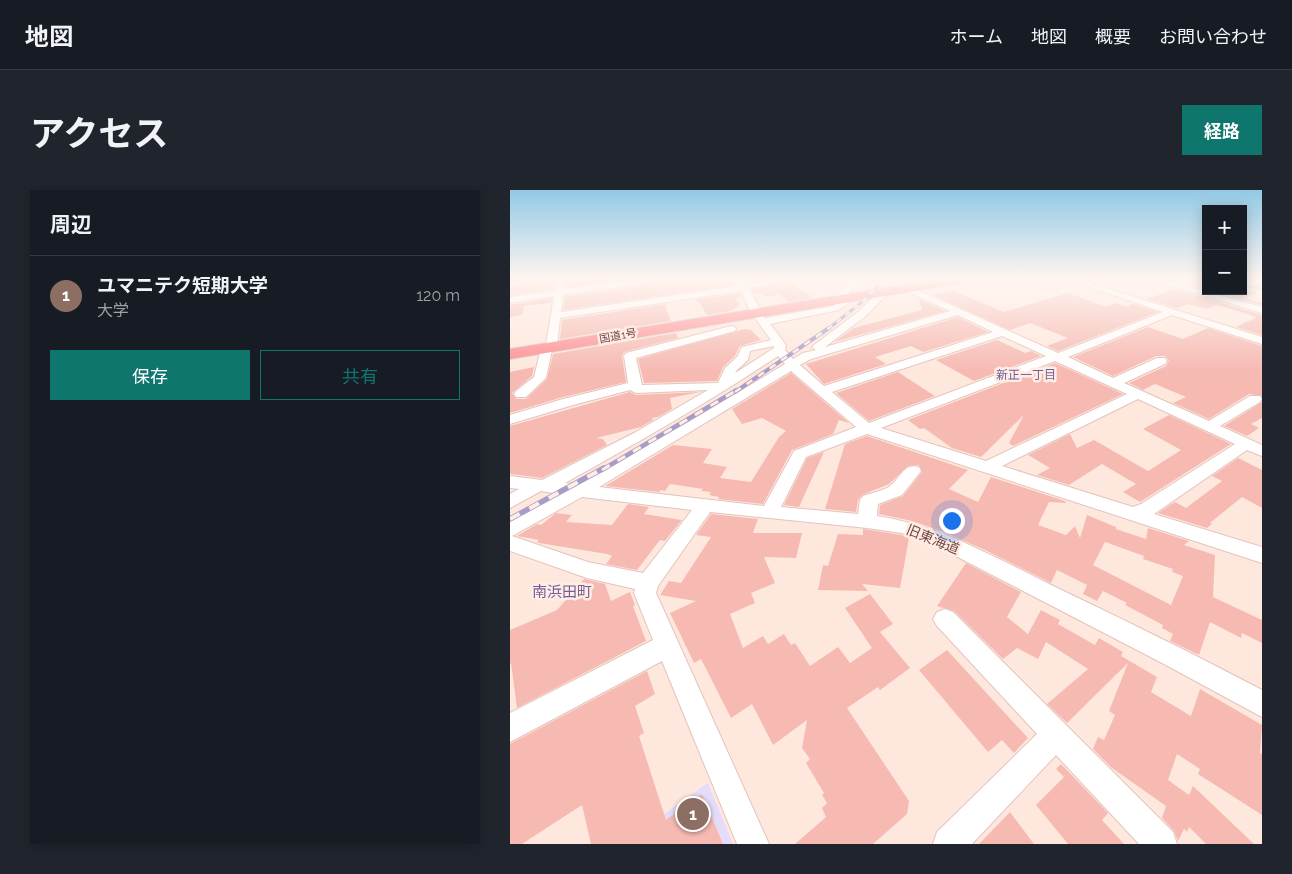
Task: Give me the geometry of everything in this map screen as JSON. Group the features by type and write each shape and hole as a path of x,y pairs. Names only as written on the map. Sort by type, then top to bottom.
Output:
{"highway":[{"name":"国道1号","path":"510,354 648,331 761,319 798,310"}],"street":[{"path":"522,394 540,378 549,348 557,310"},
{"path":"556,316 592,310"},
{"path":"757,310 778,346 792,365 867,429 1262,555"},
{"path":"740,342 761,319 826,310"},
{"path":"510,530 700,421 792,365 866,310"},
{"path":"954,310 1262,451"},
{"path":"1163,310 1262,341"},
{"path":"770,513 800,454 1183,310"},
{"path":"806,356 959,312"},
{"path":"648,331 664,347"},
{"path":"822,391 1003,332"},
{"path":"723,388 731,368 744,357 740,342"},
{"path":"723,388 713,386 636,389 630,356 664,347 740,342 778,346"},
{"path":"510,502 639,436 723,388 778,346"},
{"path":"1112,383 1161,361"},
{"path":"510,420 568,402 634,385"},
{"path":"986,468 1137,394"},
{"path":"1209,427 1255,399"},
{"path":"1133,514 1148,509 1246,444"},
{"path":"867,521 869,500 896,491 914,471"},
{"name":"旧東海道","path":"510,482 770,513 867,521 905,527 951,545 1173,656 1262,704"},
{"path":"706,505 648,584 645,593 753,844"},
{"path":"510,543 587,570 648,584"},
{"path":"945,619 1161,844"},
{"path":"510,728 667,644"},
{"path":"958,841 1056,735"}],"shaded area":[{"path":"708,783 733,844 622,844"}],"building":[{"path":"510,310 523,310 522,315 510,317"},
{"path":"630,310 666,310 671,321 560,339 562,320"},
{"path":"704,310 732,310 730,311 707,315"},
{"path":"922,310 945,311 834,342 854,328"},
{"path":"965,310 998,310 1004,312 1012,310 1150,310 1158,312 1058,351 1047,346 1068,338 1030,323 1010,330"},
{"path":"1232,310 1244,310 1262,315 1262,335 1236,327 1257,317"},
{"path":"958,317 988,332 923,352 911,346 875,357 886,364 824,384 806,364"},
{"path":"1148,327 1183,339 1208,328 1262,346 1262,396 1249,394 1209,419 1173,403 1186,397 1155,384 1143,390 1129,383 1166,366 1169,360 1165,356 1156,356 1113,376 1073,357"},
{"path":"745,329 751,330 761,340 740,346 735,356 723,367 717,381 644,383 638,359"},
{"path":"676,333 678,338 624,352 622,356 626,382 563,397 510,413 510,372 534,367 532,376 512,393 516,399 526,399 547,379 553,354"},
{"path":"997,340 1025,353 1031,351 1041,356 974,381 936,360"},
{"path":"1055,363 1123,394 1013,446 1009,443 1024,415 981,457 952,448 924,428 920,429 908,420"},
{"path":"898,372 935,396 869,421 836,393"},
{"path":"791,373 849,423 839,420 833,434 792,450 763,504 718,499 719,497 709,495 711,492 701,491 703,489 670,484 665,491 661,490 659,492 605,486 673,445 712,449 703,463 727,467 720,478 751,482 779,437 786,431 762,418 742,424 732,409"},
{"path":"630,392 636,395 700,392 670,398 672,409 658,417 652,418 653,420 641,427 596,438 603,439 607,445 542,478 510,474 510,426"},
{"path":"1262,402 1262,418 1251,424 1259,428 1247,436 1224,426"},
{"path":"1169,415 1231,444 1140,502 1123,492 1136,484 1102,464 1069,485 1037,475 1050,468 1028,455 1070,434 1077,448 1094,440 1148,471 1181,450 1143,429"},
{"path":"867,436 968,470 949,489 978,502 991,477 1065,501 1066,503 1049,502 1038,525 1066,535 1075,526 1080,538 1087,515 1116,527 1116,529 1146,539 1148,528 1189,541 1184,545 1215,555 1213,597 1262,620 1262,643 1242,633 1241,638 1210,622 1199,655 1170,641 1173,634 1162,628 1163,625 1125,605 1127,603 1103,591 1097,601 1083,594 1087,585 1057,570 1051,583 985,550 943,532 912,521 879,514 880,505 903,496 922,472 919,465 908,466 889,484 862,495 858,500 856,512 825,509 845,444","holes":["1105,542 1144,556 1143,559 1173,569 1172,572 1183,576 1171,605 1093,565"]},
{"path":"824,452 799,507 784,505 807,458"},
{"path":"1238,458 1262,470 1262,508 1242,497 1210,523 1212,524 1207,528 1158,513 1175,502 1186,508 1222,481 1212,476"},
{"path":"628,504 649,507 644,514 682,520 665,541 660,540 637,570 606,564 612,556 607,554 539,543 537,542 539,540 517,536 537,524 541,525 556,513 572,515 566,522 612,525"},
{"path":"711,514 758,519 753,533 802,533 796,558 764,557 775,583 751,593 755,603 730,614 743,648 763,636 768,644 784,634 791,645 795,643 810,666 838,647 850,663 872,648 845,608 870,594 893,624 880,632 910,668 880,690 878,687 847,708 909,801 907,814 873,844 795,844 826,817 822,808 827,803 822,795 824,793 806,763 810,759 802,748 807,720 773,745 752,704 731,718 701,659 694,663 670,613 696,601 660,595 669,581 681,583 711,537 696,535"},
{"path":"863,529 902,535 909,538 900,588 862,584 868,591 818,590 823,565 828,566 838,534 863,535"},
{"path":"966,563 1021,592 1007,617 1028,634 1041,610 1060,620 1058,624 1095,645 1099,638 1123,652 1121,656 1157,677 1151,692 1191,716 1200,689 1262,725 1260,753 1262,754 1262,815 1198,774 1200,769 1177,754 1168,780 1189,795 1193,786 1254,844 1206,844 1189,827 1187,832 1184,829 1178,841 1174,831 1162,818 1166,806 1112,768 1093,749 1098,737 1104,740 1115,715 1109,711 1128,663 1067,723 1047,704 1088,669 1046,642 1038,659 1017,648 1003,659 954,611 937,606"},
{"path":"584,579 605,584 611,601 630,592 646,641 517,708 510,664 510,630 557,610"},
{"path":"947,650 1028,738 1014,753 1002,740 988,752 919,670"},
{"path":"647,671 655,694 635,706 644,733 639,736 666,820 702,794 723,844 591,844 582,805 522,844 510,844 510,744"},
{"path":"1061,764 1108,813 1102,820 1124,844 1068,844 1036,805 1064,777 1056,769"},
{"path":"1010,812 1034,844 979,844"}],"railway":[{"path":"828,329 853,310"},
{"path":"735,392 829,328"},
{"path":"602,470 737,390"},
{"path":"510,519 604,468"}],"place":[{"name":"ユマニテク短期大学","path":"693,814"}],"district":[{"name":"新正一丁目","path":"1026,375"},
{"name":"南浜田町","path":"562,592"}]}
